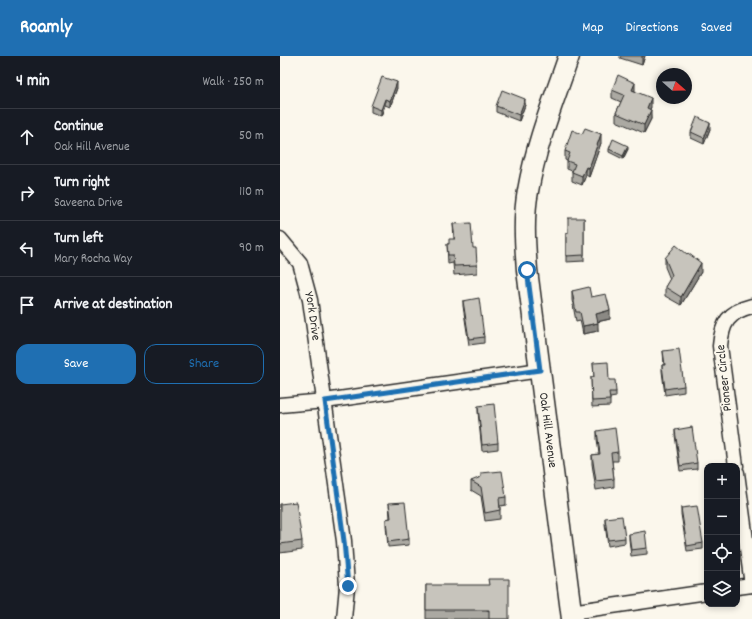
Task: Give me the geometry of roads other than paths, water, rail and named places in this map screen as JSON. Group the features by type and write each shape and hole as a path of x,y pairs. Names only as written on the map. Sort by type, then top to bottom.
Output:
{"main road":[{"name":"Oak Hill Avenue","path":"569,56 540,139 531,173 527,198 525,252 571,615"}],"street":[{"name":"York Drive","path":"280,239 300,263 310,300 344,541 348,586 344,619"},
{"name":"Pioneer Circle","path":"736,463 720,346 721,332 725,322 733,313 752,306"},
{"path":"280,405 325,401 540,370"},
{"path":"740,495 752,585 740,587"},
{"path":"571,615 704,593"}]}
